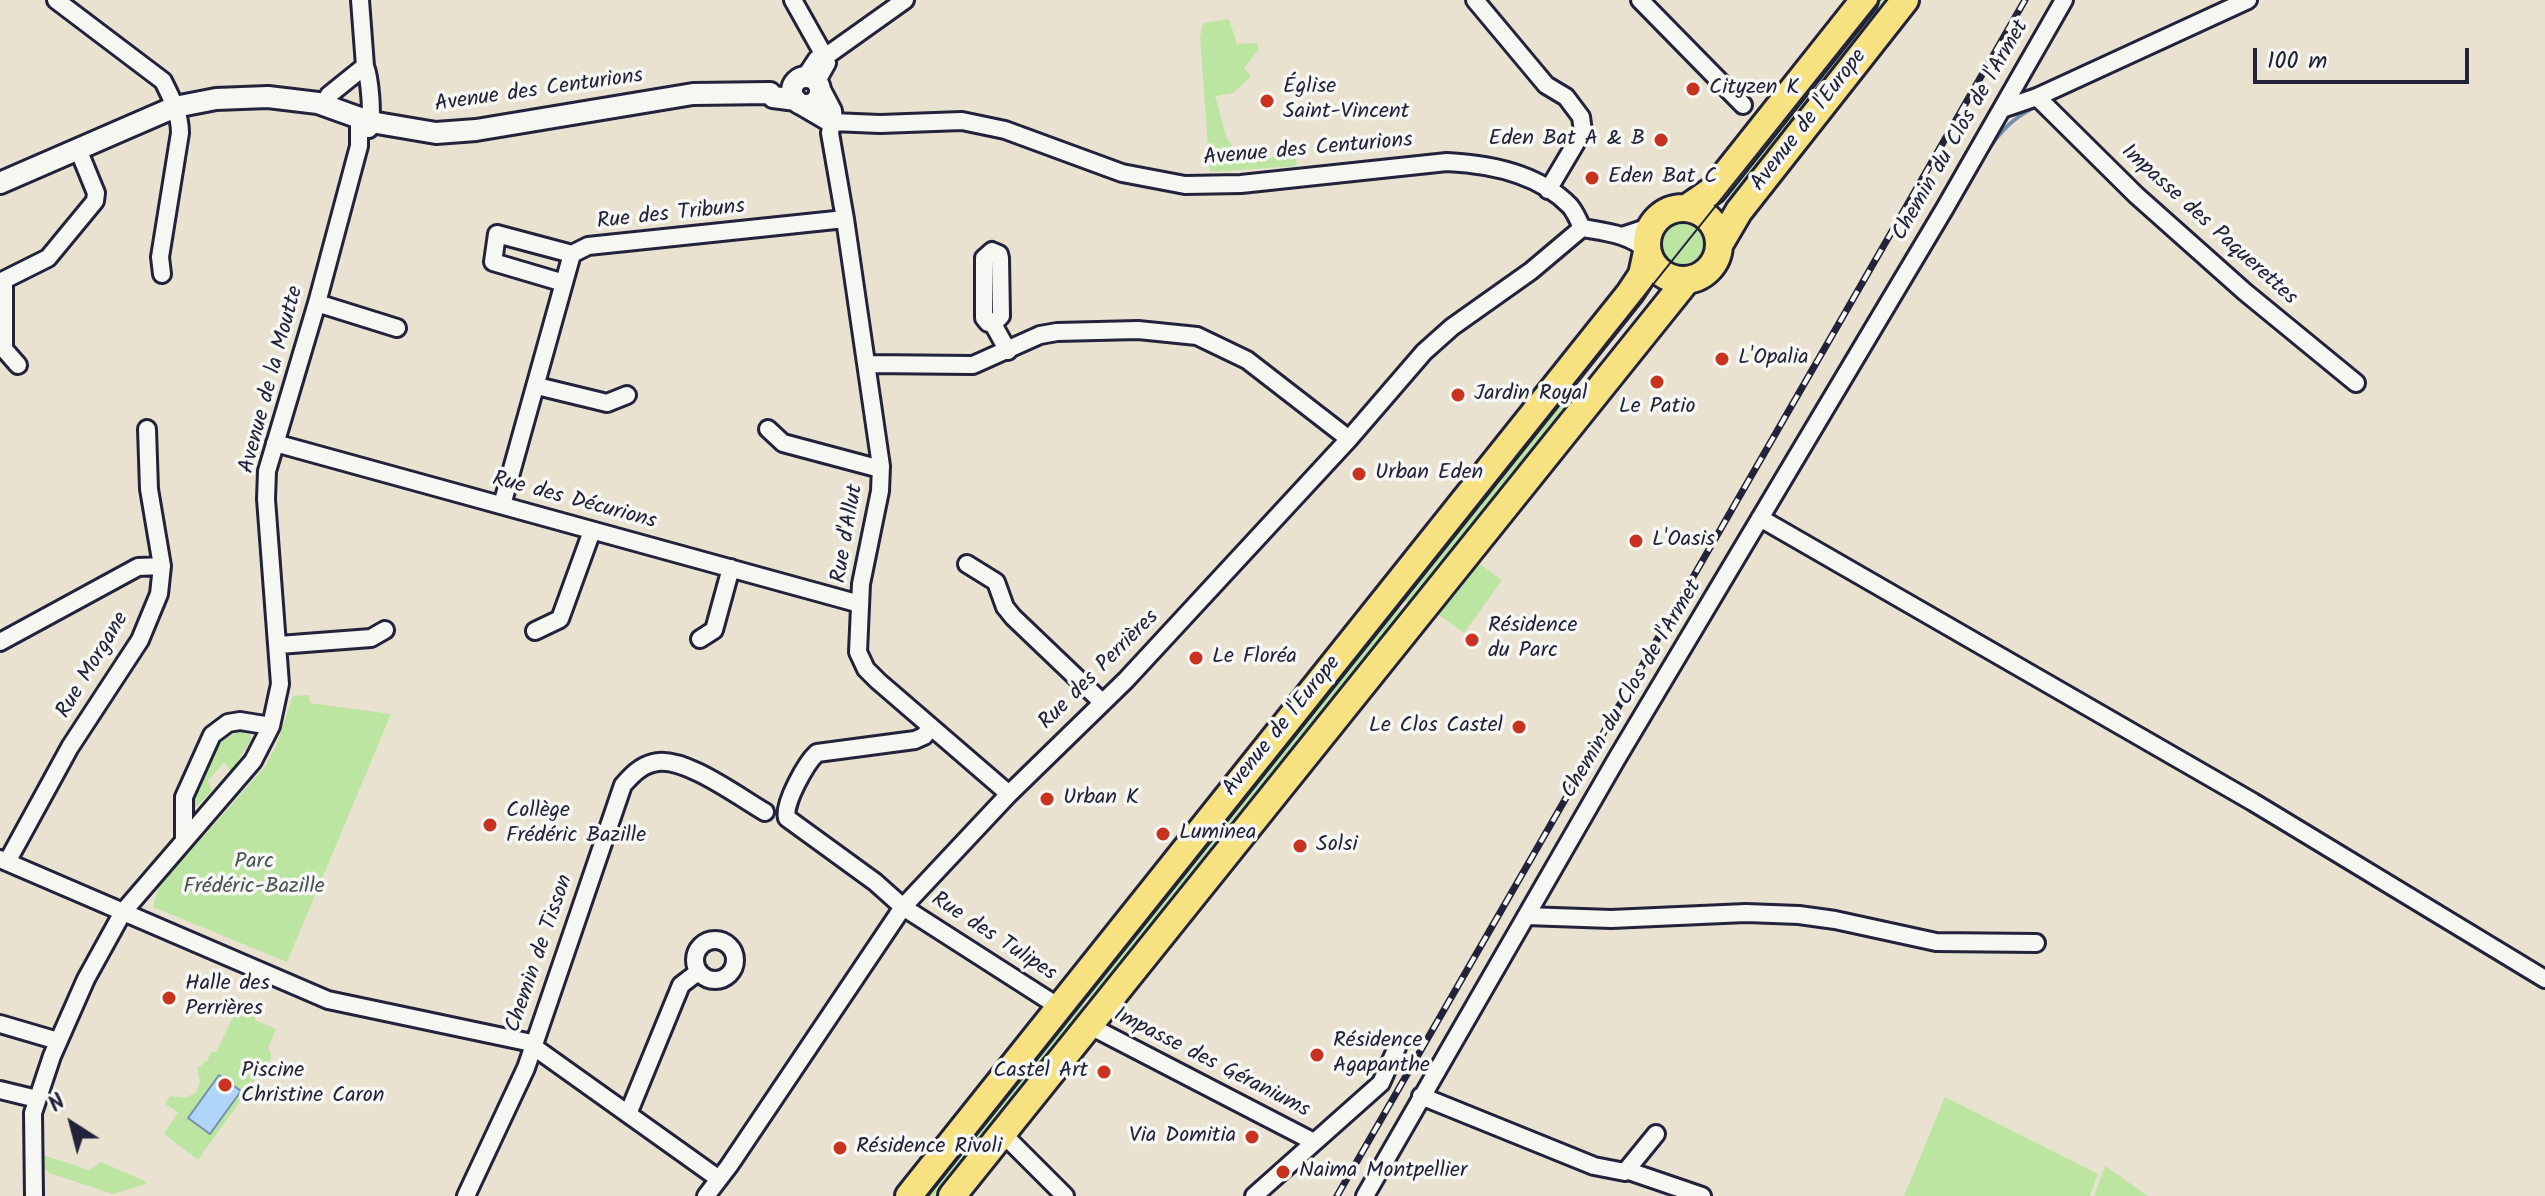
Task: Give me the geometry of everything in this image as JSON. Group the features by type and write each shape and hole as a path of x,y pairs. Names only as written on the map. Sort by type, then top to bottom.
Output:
{"main road":[{"name":"Avenue de l'Europe","path":"1687,208 1708,195 1719,183 1864,0"},
{"name":"Avenue de l'Europe","path":"1719,245 1739,211 1905,0"},
{"path":"1687,208 1698,211 1712,223 1719,245 1713,265 1705,273 1686,281 1662,274 1655,268 1647,252 1648,236 1654,222 1663,214 1687,208"},
{"name":"Avenue de l'Europe","path":"909,1196 1630,293 1642,275 1647,252"},
{"name":"Avenue de l'Europe","path":"952,1196 1686,281"}],"street":[{"path":"56,0 163,81 175,107 180,133 160,257 162,274"},
{"path":"360,0 365,66 369,76 365,119"},
{"path":"793,0 827,63 806,90 831,111 832,122"},
{"path":"825,57 905,0"},
{"path":"1475,0 1546,85 1566,97 1581,117 1583,131 1548,190"},
{"path":"1640,0 1743,105"},
{"name":"Chemin du Clos de l'Armet","path":"1365,1196 1531,917 1760,518 2064,0"},
{"path":"2002,109 2037,97 2248,0"},
{"path":"324,104 329,95 365,66"},
{"name":"Avenue des Centurions","path":"0,183 175,107 216,99 268,97 324,104 365,119 414,131 457,132 693,94 770,93 775,88 806,90"},
{"name":"Impasse des Paquerettes","path":"2037,97 2168,224 2356,383"},
{"name":"Avenue de la Moutte","path":"34,1196 31,1125 37,1099 58,1041 86,979 123,912 253,761 271,726 280,684 267,471 359,146 365,142 365,119"},
{"name":"Avenue des Centurions","path":"832,122 962,121 992,127 1122,173 1185,185 1241,184 1447,162 1494,167 1548,190 1571,207 1582,228"},
{"name":"Rue d'Allut","path":"832,122 830,133 881,466 880,491 861,584 858,652 861,661 878,681 1009,794"},
{"path":"18,365 4,349 4,280 48,258 95,201 96,193 78,149"},
{"name":"Rue des Tribuns","path":"502,505 572,254 588,246 845,219"},
{"path":"1622,236 1654,222"},
{"path":"1582,228 1622,236 1640,244 1647,252"},
{"name":"Rue des Perrières","path":"706,1196 903,907 1009,794 1136,668 1349,439 1424,352 1582,228"},
{"path":"564,283 493,262 497,234 572,254"},
{"path":"317,303 397,328"},
{"path":"993,324 1008,351"},
{"path":"867,364 973,365 1040,335 1057,332 1138,330 1197,336 1247,360 1349,439"},
{"path":"537,386 607,403 627,395"},
{"name":"Rue Morgane","path":"3,860 70,747 140,640 159,594 162,566 149,489 147,429"},
{"path":"768,429 783,443 873,467 881,466"},
{"name":"Rue des Décurions","path":"275,443 860,604"},
{"path":"1760,518 2253,802 2545,979"},
{"path":"535,631 560,619 592,531"},
{"path":"967,564 996,582 1005,607 1013,617 1102,702"},
{"path":"0,642 138,567 162,566"},
{"path":"700,639 714,630 731,568"},
{"path":"279,645 371,638 385,630"},
{"path":"184,840 184,797 212,735 228,723 240,721 271,726"},
{"name":"Rue des Tulipes","path":"931,727 924,736 915,740 817,753 810,760 784,810 794,825 875,882 903,907 1059,1007"},
{"name":"Chemin de Tisson","path":"466,1196 526,1068 623,785 635,772 653,763 674,762 765,812"},
{"path":"3,860 328,1000 533,1046 719,1179"},
{"path":"1531,917 1611,919 1746,913 1799,915 1936,942 2036,943"},
{"path":"628,1114 681,985 698,972"},
{"path":"0,1024 58,1041"},
{"name":"Impasse des Géraniums","path":"1088,1025 1314,1142"},
{"path":"1254,1196 1381,1083 1398,1045"},
{"path":"0,1090 37,1099"},
{"path":"1425,1098 1594,1166 1626,1170 1702,1196"},
{"path":"1002,1133 1065,1196"},
{"path":"1626,1170 1656,1134"}],"green space":[{"path":"1877,0 1894,0 1734,201 1724,193"},
{"path":"1229,19 1237,44 1257,43 1259,49 1244,68 1251,76 1233,93 1215,96 1226,136 1241,160 1272,158 1279,146 1296,158 1297,166 1210,172 1200,37 1203,23"},
{"path":"1684,220 1701,226 1707,243 1701,260 1684,266 1667,260 1661,243 1667,226"},
{"path":"1556,394 1576,409 1415,609 1397,594"},
{"path":"1470,557 1502,580 1464,633 1432,610"},
{"path":"1391,601 1410,617 1098,1006 1079,990"},
{"name":"Parc Frédéric-Bazille","path":"309,695 310,703 391,714 287,962 153,907 159,886 264,768 276,746 293,696"},
{"path":"239,731 249,731 252,739 231,771 224,762 208,781 212,791 195,808 189,800 208,760 221,742"},
{"path":"1077,1000 1093,1013 946,1196 915,1196"},
{"name":"Piscine Christine Caron","path":"247,1011 256,1017 255,1020 276,1029 268,1049 271,1058 198,1160 164,1134 178,1112 165,1104 170,1096 184,1098 196,1093 200,1082 197,1068 207,1061 211,1052 216,1052 235,1013 245,1015"},
{"path":"1945,1097 2098,1174 2090,1196 1904,1196"},
{"path":"43,1155 89,1170 101,1162 147,1182 113,1194 49,1173 44,1168"},
{"path":"2105,1166 2148,1196 2094,1196"}],"water":[{"path":"219,1075 241,1091 210,1134 188,1118"}],"waterway":[{"path":"1979,164 2004,129 2039,105"}],"tram line":[{"path":"926,1196 1880,0"}],"railway":[{"path":"1337,1196 2025,0"}],"place":[{"name":"Cityzen K","path":"1693,89"},
{"name":"Église Saint-Vincent","path":"1267,101"},
{"name":"Eden Bat A & B","path":"1661,140"},
{"name":"Eden Bat C","path":"1592,178"},
{"name":"L'Opalia","path":"1722,359"},
{"name":"Le Patio","path":"1657,382"},
{"name":"Jardin Royal","path":"1458,395"},
{"name":"Urban Eden","path":"1359,474"},
{"name":"L'Oasis","path":"1636,541"},
{"name":"Résidence du Parc","path":"1472,640"},
{"name":"Le Floréa","path":"1196,658"},
{"name":"Le Clos Castel","path":"1519,727"},
{"name":"Urban K","path":"1047,799"},
{"name":"Collège Frédéric Bazille","path":"490,825"},
{"name":"Luminea","path":"1163,834"},
{"name":"Solsi","path":"1300,846"},
{"name":"Halle des Perrières","path":"169,998"},
{"name":"Résidence Agapanthe","path":"1317,1055"},
{"name":"Castel Art","path":"1104,1072"},
{"name":"Piscine Christine Caron","path":"225,1085"},
{"name":"Via Domitia","path":"1252,1137"},
{"name":"Résidence Rivoli","path":"840,1148"},
{"name":"Naima Montpellier","path":"1283,1172"}]}
